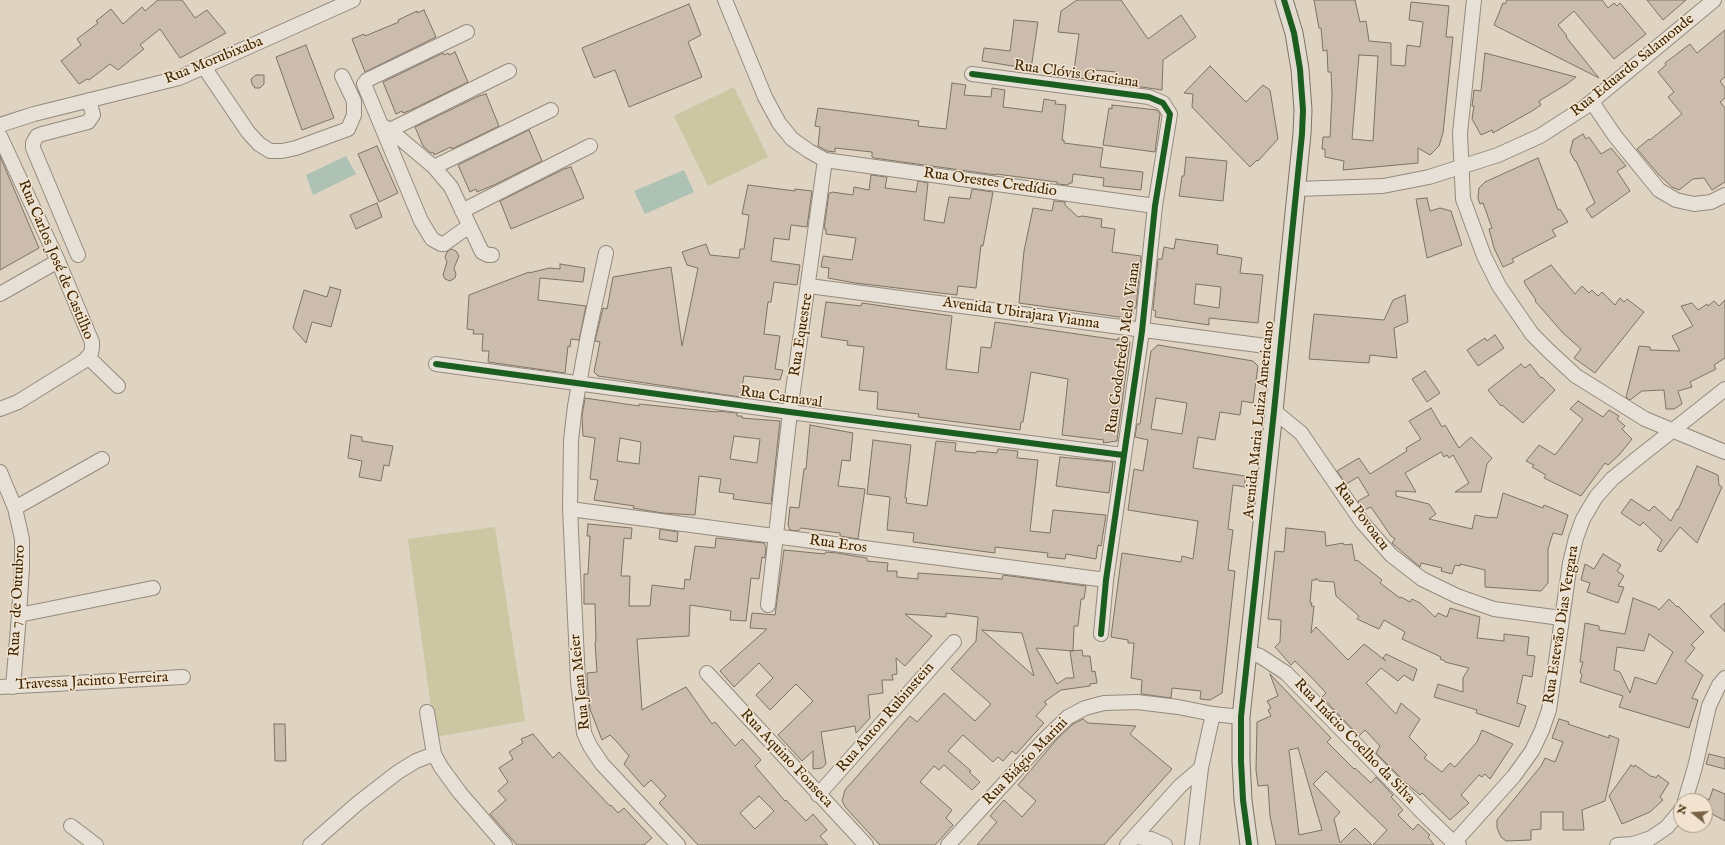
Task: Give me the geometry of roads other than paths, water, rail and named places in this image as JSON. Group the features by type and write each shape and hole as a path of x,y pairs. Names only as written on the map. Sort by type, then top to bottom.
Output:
{"main road":[{"name":"Avenida Maria Luiza Americano","path":"1249,845 1241,761 1241,717 1281,348 1302,128 1300,69 1294,33 1284,0"}],"street":[{"name":"Rua Morubixaba","path":"0,125 23,117 179,78 353,0"},
{"path":"725,0 765,97 779,123 792,139 808,151 825,160"},
{"path":"1474,0 1460,133 1463,199 1484,256 1499,286 1532,334 1551,354 1576,376 1645,419 1725,452"},
{"name":"Rua Eduardo Salamonde","path":"1296,190 1383,186 1429,178 1498,155 1540,136 1592,102 1714,0"},
{"path":"467,32 367,80 364,84 386,127 421,221 432,239 444,244 469,226"},
{"path":"204,67 248,132 259,144 270,151 282,151 296,148 348,129 354,115 354,101 342,76"},
{"path":"386,127 509,71"},
{"name":"Rua Clóvis Graciana","path":"972,74 1149,97 1164,103 1170,114"},
{"path":"78,255 33,148 33,143 37,136 42,134 88,122 93,115 89,100"},
{"path":"1592,102 1615,136 1659,190 1676,200 1694,204 1711,202 1725,195"},
{"path":"434,167 551,110"},
{"name":"Rua Godofredo Melo Viana","path":"1101,634 1106,580 1142,331 1155,206 1170,114"},
{"path":"386,127 434,167 451,187 482,252 492,255"},
{"name":"Rua Carlos José de Castilho","path":"0,136 58,262 92,342 91,353 88,357 18,402 0,409"},
{"path":"462,211 590,146"},
{"name":"Rua Orestes Credídio","path":"825,160 1155,206"},
{"name":"Rua Equestre","path":"768,605 777,537 790,412 809,286 825,160"},
{"name":"Rua Jean Meier","path":"606,253 579,384 571,440 570,509 578,682 584,733 590,746 602,764 678,845"},
{"path":"0,294 58,262"},
{"name":"Avenida Ubirajara Vianna","path":"809,286 1142,331 1281,348"},
{"path":"88,357 118,386"},
{"name":"Rua Carnaval","path":"436,364 1123,455"},
{"name":"Rua Estevão Dias Vergara","path":"1455,844 1514,776 1532,750 1542,730 1549,710 1558,651 1561,618 1576,538 1596,498 1612,479 1725,390"},
{"name":"Rua Povoacu","path":"1274,411 1301,433 1362,522 1386,550 1422,579 1457,596 1494,609 1561,618"},
{"path":"15,508 102,459"},
{"name":"Rua 7 de Outubro","path":"0,472 15,508 22,539 20,615 6,687"},
{"name":"Rua Eros","path":"570,509 1106,580"},
{"path":"20,615 152,588"},
{"name":"Rua Anton Rubinstein","path":"818,795 954,642"},
{"name":"Rua Inácio Coelho da Silva","path":"1248,652 1260,656 1286,673 1455,844"},
{"name":"Rua Aquino Fonseca","path":"707,673 818,795 866,845"},
{"name":"Travessa Jacinto Ferreira","path":"6,687 183,677"},
{"path":"1687,793 1709,706 1719,685 1725,678"},
{"name":"Rua Biágio Marini","path":"948,845 1044,740 1068,717 1085,708 1104,703 1137,702 1241,717"},
{"path":"427,712 434,754 441,767 460,793 505,845"},
{"path":"1192,845 1202,768 1213,714"},
{"path":"310,845 358,803 398,772 416,761 434,754"},
{"path":"1131,841 1180,786 1202,768"},
{"path":"1616,845 1633,844 1651,838 1667,827 1673,820"},
{"path":"71,826 96,845"},
{"path":"1131,841 1150,840 1165,845"}]}
